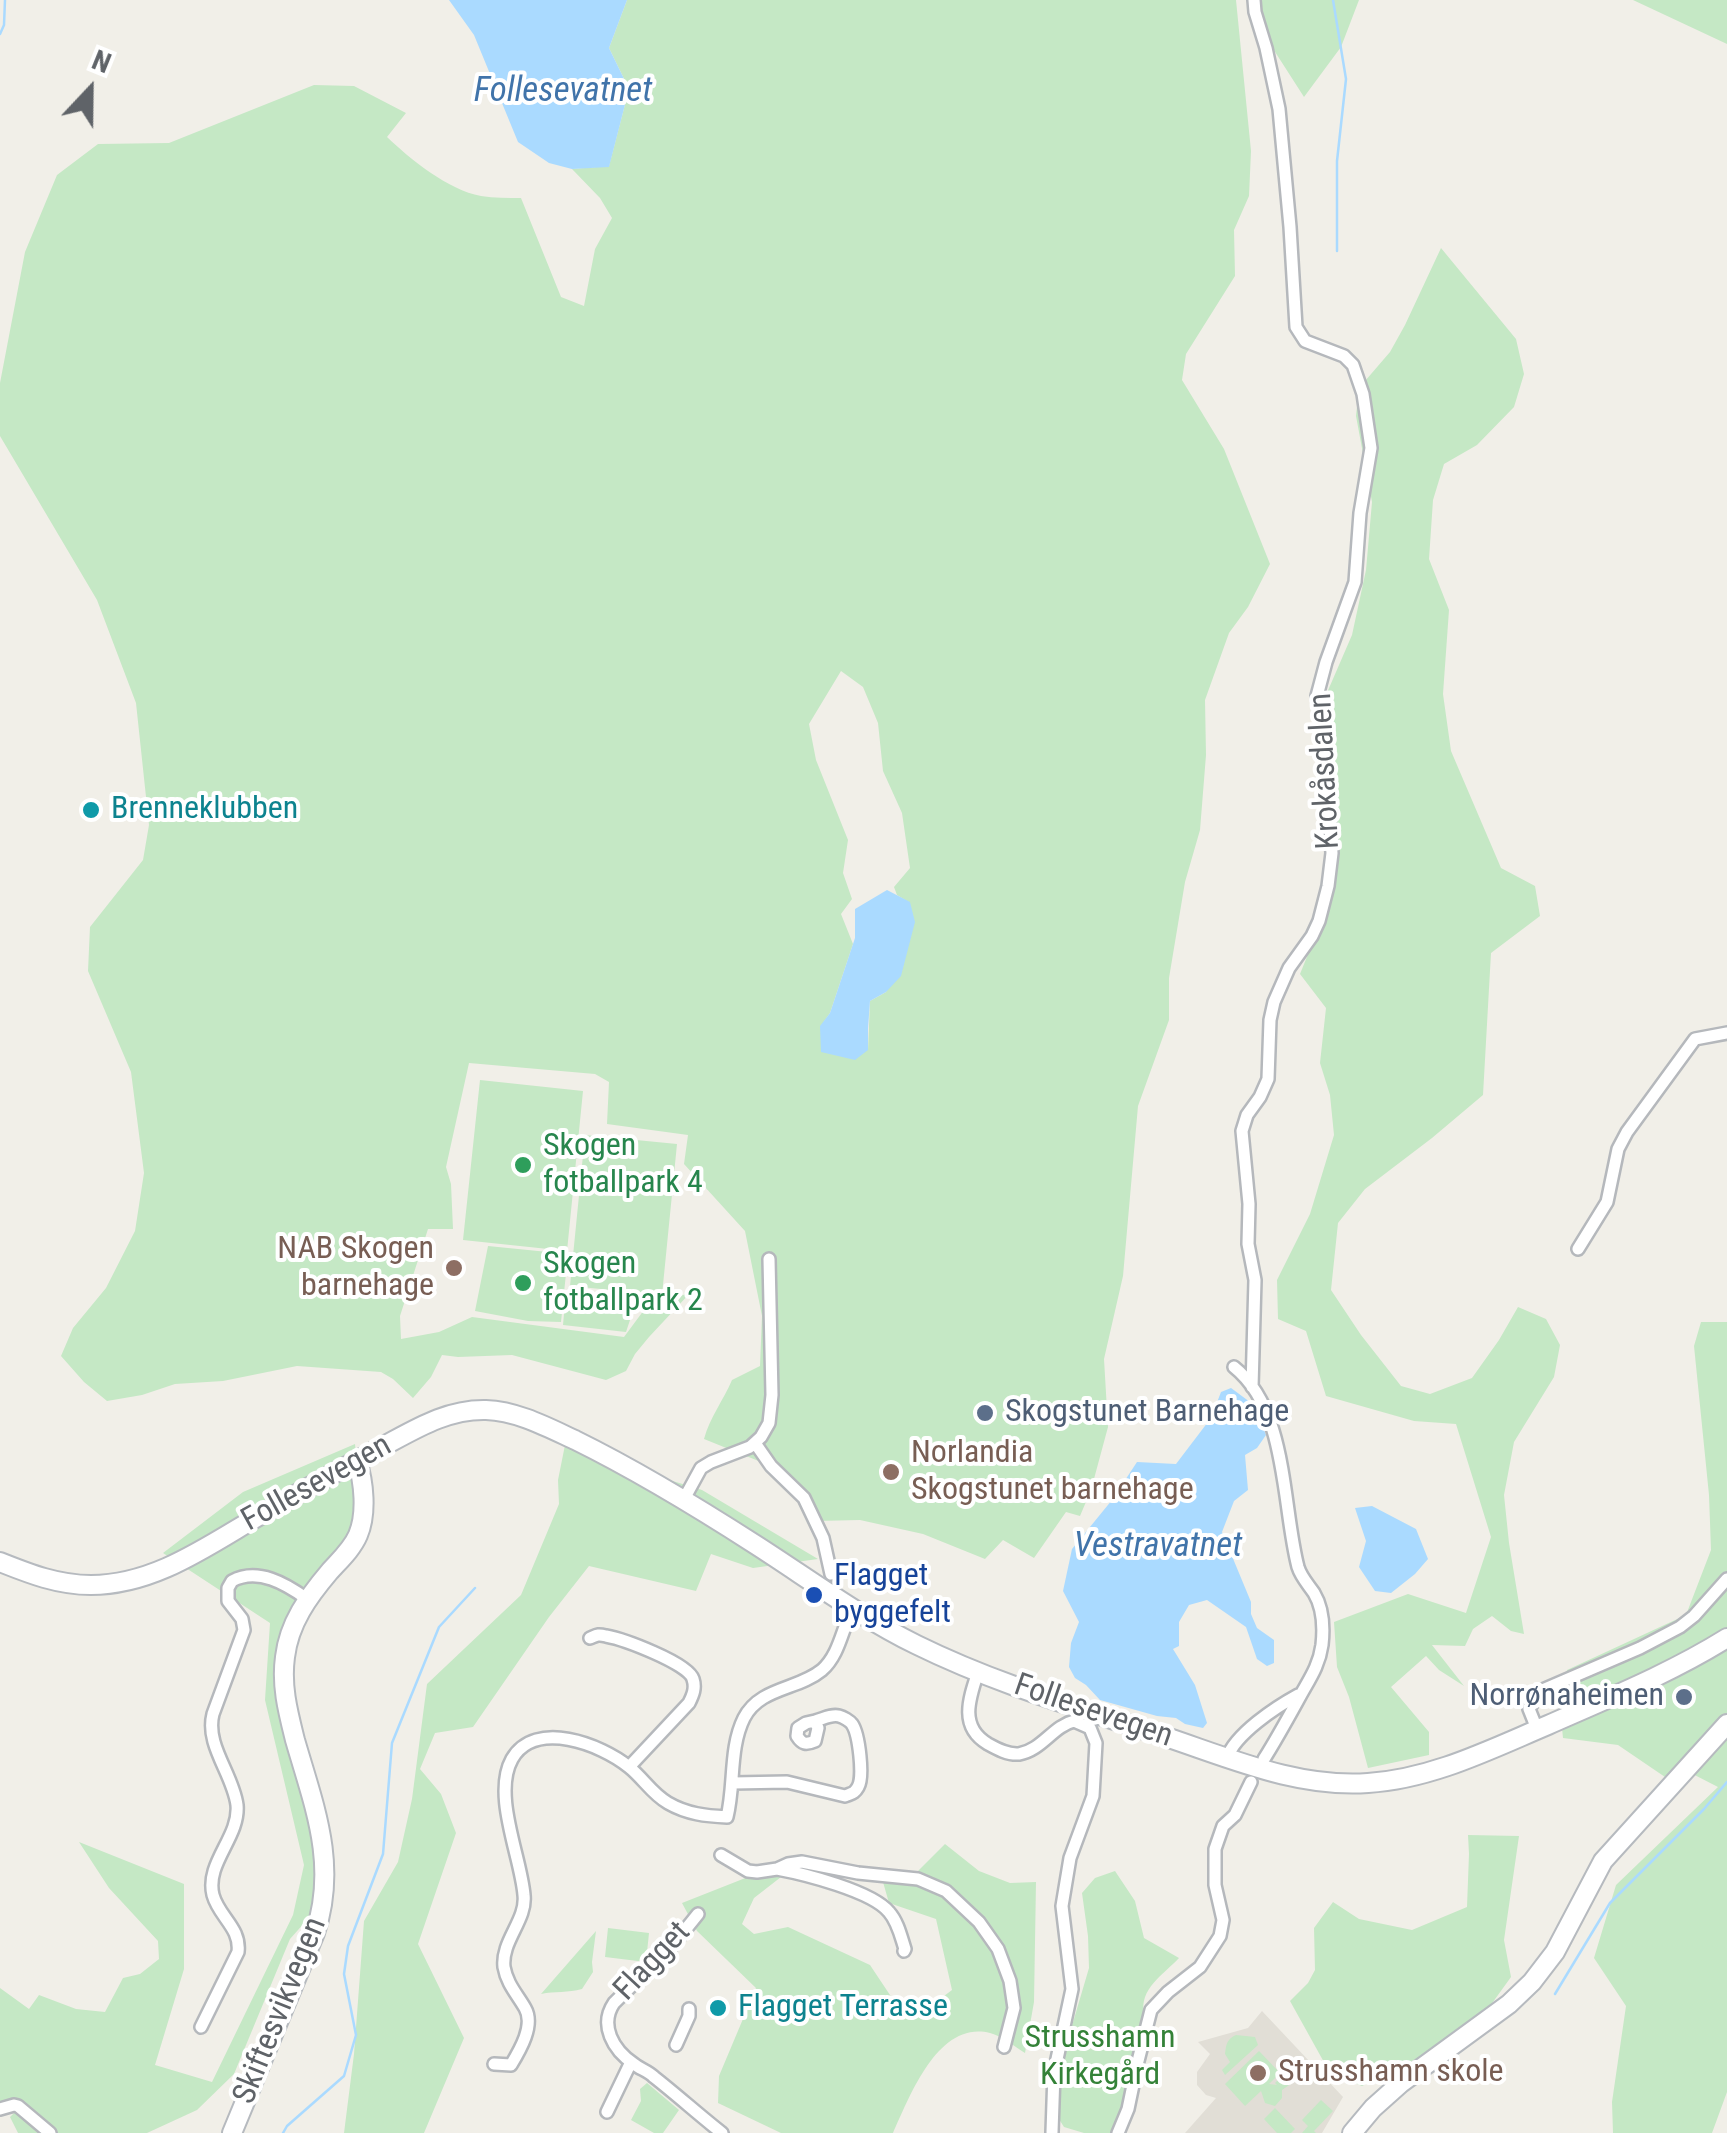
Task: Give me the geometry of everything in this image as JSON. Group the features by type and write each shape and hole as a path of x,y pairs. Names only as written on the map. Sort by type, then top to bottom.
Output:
{"main road":[{"name":"Follesevegen","path":"0,1562 30,1574 88,1586 148,1575 181,1561 434,1419 463,1411 494,1410 523,1417 565,1436 684,1499 917,1645 978,1672 1227,1758 1304,1780 1380,1782 1439,1769 1642,1684 1727,1638"},
{"name":"Skiftesvikvegen","path":"232,2133 316,1933 324,1904 323,1843 283,1681 289,1636 307,1599 358,1537 363,1488 349,1465"},
{"path":"1352,2133 1401,2083 1532,1982 1555,1952 1603,1861 1727,1724"}],"street":[{"name":"Krokåsdalen","path":"1252,1386 1255,1280 1248,1244 1242,1131 1268,1078 1270,1020 1278,992 1320,921 1328,886 1332,853 1326,747 1317,696 1355,582 1360,513 1371,448 1363,394 1353,365 1344,356 1310,345 1296,327 1279,109 1254,0"},
{"path":"1578,1249 1607,1202 1618,1149 1626,1132 1694,1038 1727,1033"},
{"path":"684,1499 701,1468 747,1449 770,1424 769,1260"},
{"name":"Krokåsdalen","path":"1234,1368 1252,1386 1264,1409 1278,1449 1299,1570 1322,1610 1319,1660 1310,1683 1264,1760"},
{"path":"755,1443 771,1466 804,1498 824,1538 832,1574"},
{"name":"Skiftesvikvegen","path":"201,2027 240,1941 217,1904 212,1881 237,1810 211,1728 244,1630 242,1619 228,1601 228,1588 232,1581 244,1576 268,1578 307,1599"},
{"path":"1537,1730 1529,1709 1536,1695 1680,1627 1727,1579"},
{"path":"494,2064 510,2064 525,2036 529,2018 508,1981 504,1964 506,1946 525,1901 506,1800 510,1762 533,1741 551,1738 587,1744 629,1766 670,1804 700,1815 728,1817 738,1738 749,1710 760,1699 822,1670 837,1649 853,1608"},
{"path":"590,1638 602,1635 638,1647 685,1669 693,1679 689,1703 629,1766"},
{"path":"978,1672 968,1719 981,1740 1004,1752 1021,1753 1074,1721 1090,1728 1096,1742 1093,1796 1070,1858 1062,1906 1072,1989 1054,2072 1052,2133"},
{"path":"1227,1758 1231,1748 1275,1708 1302,1693"},
{"path":"733,1783 787,1782 845,1796 851,1794 862,1777 853,1724 840,1716 815,1722"},
{"path":"1118,2133 1128,2109 1151,2010 1200,1967 1220,1936 1223,1920 1215,1886 1214,1849 1223,1826 1235,1816 1251,1782"},
{"path":"721,1856 748,1871 802,1862 918,1879 956,1898 998,1949 1010,1981 1014,2008 1004,2047"},
{"path":"777,1869 877,1901 894,1918 904,1951"},
{"name":"Flagget","path":"698,1914 614,2003 606,2022 612,2039 630,2062 649,2072 722,2133"},
{"path":"676,2045 689,2009"},
{"path":"607,2112 630,2062"},
{"path":"0,2109 14,2104 50,2133"}],"shaded area":[{"name":"Strusshamn skole","path":"1262,2011 1343,2097 1322,2133 1185,2133 1216,2098 1206,2095 1197,2085 1197,2072 1210,2054 1198,2042 1248,2028"}],"green space":[{"path":"627,0 1236,0 1251,151 1249,196 1234,230 1235,276 1186,354 1182,380 1224,449 1270,564 1248,607 1229,633 1205,700 1206,755 1200,830 1185,882 1169,978 1169,1020 1138,1106 1123,1276 1104,1359 1108,1427 1080,1516 1066,1512 1034,1558 1003,1540 985,1559 923,1534 860,1520 816,1521 801,1497 766,1464 704,1439 732,1380 760,1366 762,1316 745,1231 684,1164 688,1135 607,1124 609,1082 595,1074 469,1063 446,1167 451,1184 453,1229 428,1229 400,1316 401,1339 439,1332 472,1317 624,1337 644,1310 691,1292 635,1354 626,1371 606,1380 512,1355 442,1355 431,1377 413,1398 381,1372 297,1366 223,1381 175,1384 107,1401 61,1356 73,1328 106,1288 135,1231 144,1173 131,1072 88,971 90,927 143,860 149,825 136,703 97,600 0,436 0,383 25,252 57,175 98,144 169,143 314,85 354,86 406,113 387,137 430,172 468,193 521,198 561,297 584,306 595,249 612,218 600,198 572,169 609,166 629,89 609,48","holes":["841,671 863,687 878,723 883,771 902,813 910,868 894,887 897,895 910,903 886,992 870,1001 868,1050 821,1026 830,1013 853,944 841,914 852,899 843,873 848,840 816,760 809,724"]},
{"path":"1257,0 1359,0 1341,47 1304,97 1261,30"},
{"path":"1633,0 1727,0 1727,44"},
{"path":"1441,248 1516,339 1524,374 1514,407 1477,445 1444,464 1433,500 1429,559 1449,610 1443,694 1451,751 1501,868 1535,886 1540,916 1491,953 1483,1095 1365,1189 1338,1223 1331,1290 1401,1386 1430,1394 1472,1378 1518,1307 1546,1319 1560,1345 1554,1377 1514,1442 1504,1495 1524,1634 1511,1631 1492,1616 1473,1629 1465,1646 1432,1645 1464,1686 1426,1656 1391,1687 1429,1732 1429,1755 1368,1768 1337,1667 1334,1622 1408,1594 1466,1613 1491,1537 1456,1424 1414,1421 1326,1396 1306,1331 1278,1319 1277,1280 1310,1214 1334,1135 1330,1095 1320,1063 1326,1008 1300,974 1334,890 1339,853 1323,702 1352,635 1366,570 1372,502 1356,416 1359,388 1390,352"},
{"name":"Skogen fotballpark 4","path":"480,1080 583,1091 567,1251 463,1240"},
{"path":"585,1135 677,1144 662,1295 570,1286"},
{"name":"Skogen fotballpark 2","path":"488,1246 568,1254 561,1322 528,1321 475,1311"},
{"path":"566,1291 633,1297 626,1332 563,1325"},
{"path":"1701,1322 1727,1322 1727,2092 1712,2133 1613,2133 1612,2102 1626,2006 1594,1958 1616,1885 1718,1787 1679,1767 1665,1777 1618,1745 1563,1738 1560,1708 1567,1670 1686,1615 1711,1550 1694,1346"},
{"path":"568,1430 601,1459 702,1490 818,1559 753,1568 711,1554 696,1591 589,1566 473,1727 435,1733 420,1769 441,1794 456,1833 418,1944 464,2038 424,2133 344,2133 364,1921 398,1862 412,1799 427,1684 521,1595 559,1504 558,1480"},
{"path":"355,1444 363,1531 293,1624 288,1691 326,1837 314,1912 290,1939 234,2074 197,2110 147,2133 18,2133 10,2117 23,2104 0,2105 0,1988 29,2009 39,1995 76,2009 105,2012 123,1978 140,1974 159,1959 158,1941 109,1888 79,1842 184,1884 184,1969 155,2065 212,2082 293,1915 304,1865 265,1700 270,1623 163,1553 243,1492"},
{"path":"1468,1835 1519,1836 1504,1940 1511,1977 1472,2031 1362,2086 1330,2073 1290,2001 1315,1970 1314,1928 1333,1902 1359,1919 1412,1930 1467,1907"},
{"path":"945,1844 979,1871 1010,1883 1036,1882 1034,2002 1025,2053 990,2033 972,2032 955,2038 928,2064 893,2133 781,2133 718,2103 719,2076 756,1988 697,1931 682,1903 753,1875 781,1877 754,1898 742,1924 754,1934 788,1927 870,1965 900,2010 924,2011 952,1990 936,1919 889,1903 881,1875 908,1881"},
{"name":"Strusshamn Kirkegård","path":"1115,1871 1135,1901 1144,1938 1179,1958 1145,1997 1124,2113 1114,2133 1084,2133 1064,2127 1057,2116 1066,2046 1089,1968 1082,1893 1095,1878"},
{"path":"608,1928 649,1933 646,1962 605,1957"},
{"path":"596,1931 593,1972 582,1989 541,1994"},
{"path":"1236,2035 1255,2037 1258,2045 1225,2075 1222,2070 1230,2062 1225,2054 1227,2045"},
{"path":"1259,2051 1280,2073 1269,2084 1277,2085 1283,2075 1292,2083 1282,2090 1282,2098 1275,2106 1265,2103 1261,2091 1245,2106 1225,2084"},
{"path":"647,2083 679,2110 663,2133 654,2133 631,2120 641,2101 640,2089"},
{"path":"1321,2100 1333,2111 1316,2133 1302,2133 1308,2126 1302,2120"},
{"path":"1275,2108 1295,2129 1291,2133 1277,2133 1264,2119"}],"water":[{"name":"Follesevatnet","path":"449,0 627,0 609,48 629,89 609,167 572,169 549,163 518,142 474,35"},
{"path":"887,890 910,902 915,922 901,976 886,992 870,1001 868,1050 855,1060 821,1052 820,1026 830,1013 855,938 855,909"},
{"name":"Vestravatnet","path":"1231,1388 1254,1405 1266,1435 1257,1448 1245,1455 1248,1490 1234,1501 1222,1532 1251,1602 1257,1628 1274,1640 1274,1663 1267,1666 1257,1659 1246,1627 1207,1600 1189,1605 1179,1622 1179,1646 1173,1649 1195,1685 1207,1723 1203,1728 1100,1700 1075,1678 1069,1667 1071,1643 1079,1622 1063,1591 1072,1549 1137,1462 1176,1464 1211,1418 1221,1392"},
{"path":"1372,1506 1416,1529 1428,1559 1391,1593 1375,1591 1359,1567 1366,1541 1355,1508"}],"waterway":[{"path":"0,34 5,0"},
{"path":"1333,0 1346,79 1337,161 1337,251"},
{"path":"283,2133 344,2076 356,2035 344,1974 348,1946 383,1854 392,1743 439,1627 475,1588"},
{"path":"1555,1994 1610,1903 1727,1782"}],"place":[{"name":"Brenneklubben","path":"91,810"},
{"name":"Skogen fotballpark 4","path":"523,1165"},
{"name":"NAB Skogen barnehage","path":"454,1268"},
{"name":"Skogen fotballpark 2","path":"523,1283"},
{"name":"Skogstunet Barnehage","path":"985,1413"},
{"name":"Norlandia Skogstunet barnehage","path":"891,1472"},
{"name":"Flagget byggefelt","path":"814,1595"},
{"name":"Norrønaheimen","path":"1684,1697"},
{"name":"Flagget Terrasse","path":"718,2008"},
{"name":"Strusshamn skole","path":"1258,2073"}]}
